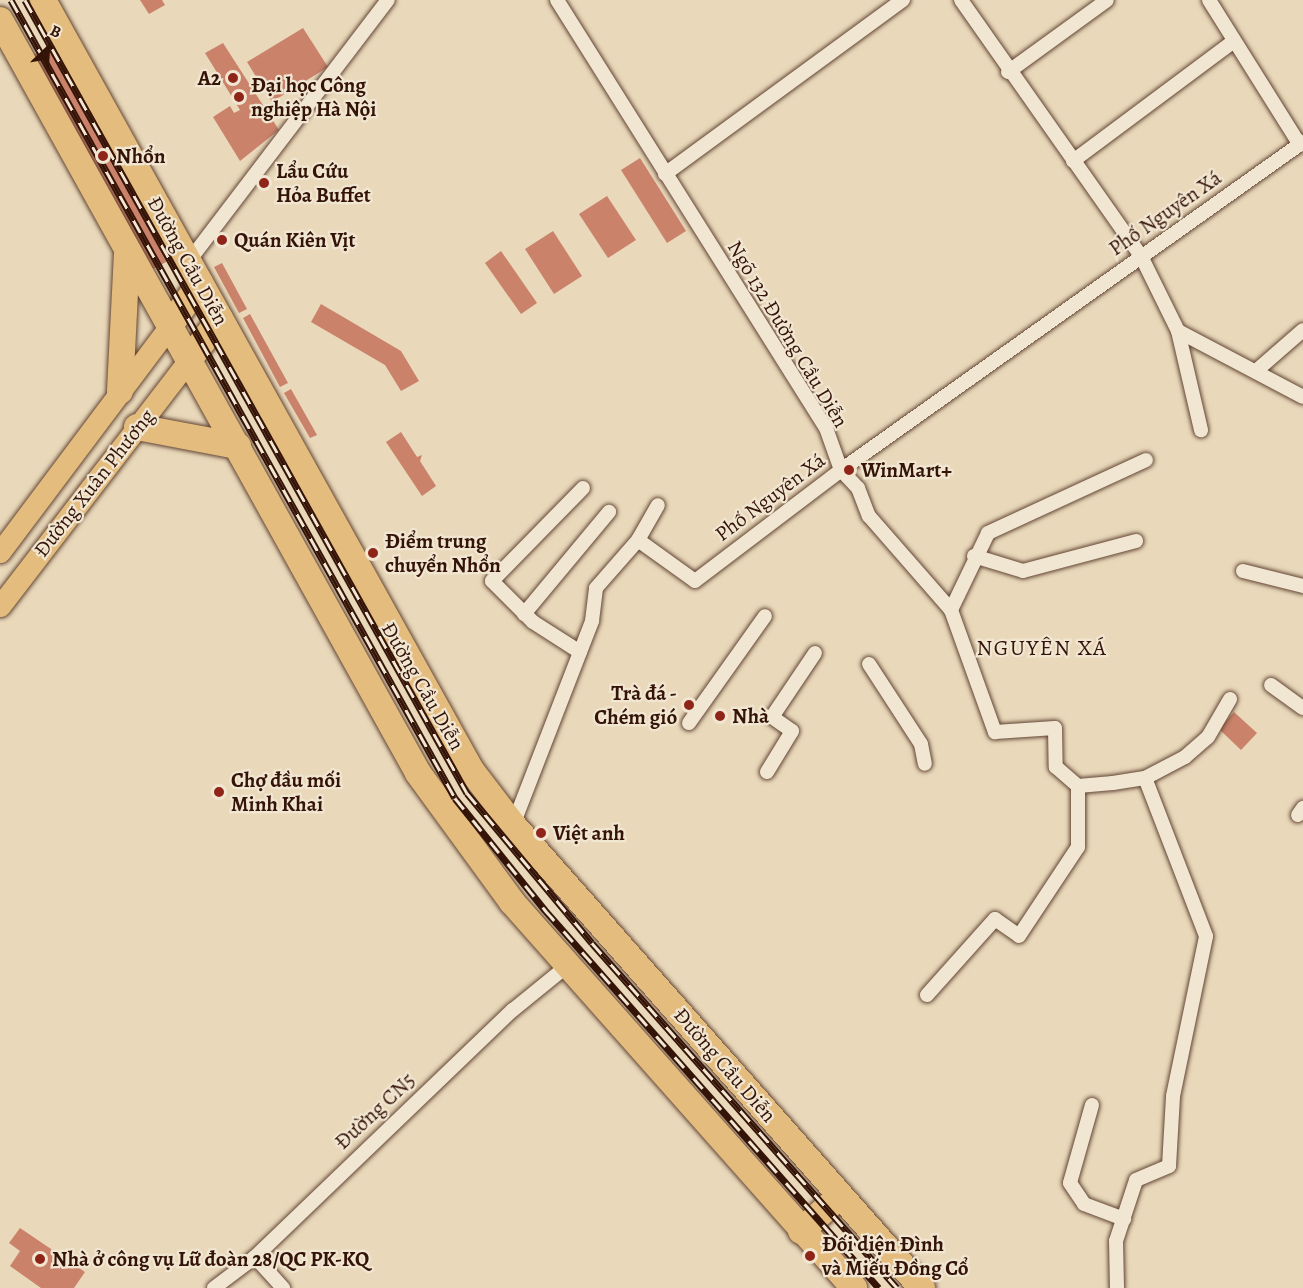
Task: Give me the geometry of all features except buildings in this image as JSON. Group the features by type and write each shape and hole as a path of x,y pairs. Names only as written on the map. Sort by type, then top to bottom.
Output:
{"highway":[{"name":"Đường Cầu Diễn","path":"43,0 437,714 513,825 922,1288"},
{"path":"0,20 418,772 463,839 567,966 854,1288"},
{"path":"120,391 127,251"},
{"path":"169,327 200,283"},
{"path":"188,361 220,320"},
{"path":"136,427 238,446"},
{"path":"801,1231 840,1196"}],"main road":[{"name":"Đường Xuân Phương","path":"0,552 169,327"},
{"name":"Đường Xuân Phương","path":"0,606 188,361"}],"street":[{"path":"189,261 388,0"},
{"name":"Ngõ 132 Đường Cầu Diễn","path":"557,0 826,428 841,470 858,488 869,516 951,610 995,732 1055,728 1056,767 1078,786"},
{"path":"665,174 903,0"},
{"path":"961,0 1008,72 1142,256 1178,331 1201,430"},
{"path":"1008,72 1107,0"},
{"path":"1209,0 1301,144"},
{"path":"1073,162 1234,41"},
{"name":"Phố Nguyên Xá","path":"638,540 695,581 841,470 1301,144"},
{"path":"1256,371 1303,330"},
{"path":"1178,331 1303,397"},
{"path":"951,610 974,556 988,533 1019,516 1146,460"},
{"path":"580,652 525,614 492,581 583,488"},
{"path":"513,825 592,621 596,588 638,540 658,506"},
{"path":"525,614 609,512"},
{"path":"974,556 1023,570 1136,541"},
{"path":"1243,571 1303,586"},
{"path":"689,723 765,616"},
{"path":"766,772 792,731 772,717 815,653"},
{"path":"868,664 921,744 926,764"},
{"path":"1271,685 1303,708"},
{"path":"927,995 995,919 1019,936 1078,847 1078,786 1145,778 1185,757 1208,737 1230,699"},
{"path":"1117,1288 1116,1241 1136,1180 1169,1166 1173,1096 1206,936 1145,778"},
{"name":"Đường CN5","path":"214,1288 255,1257 513,1010 567,966"},
{"path":"1092,1105 1070,1184 1084,1204 1124,1219"},
{"path":"255,1257 284,1288"}],"railway":[{"path":"11,0 455,798 545,910 879,1288"},
{"path":"25,0 467,793 592,943 897,1288"}],"place":[{"name":"A2","path":"233,78"},
{"name":"Đại học Công nghiệp Hà Nội","path":"239,97"},
{"name":"Nhổn","path":"103,156"},
{"name":"Lẩu Cứu Hỏa Buffet","path":"264,183"},
{"name":"Quán Kiên Vịt","path":"222,240"},
{"name":"WinMart+","path":"849,470"},
{"name":"Điểm trung chuyển Nhổn","path":"373,553"},
{"name":"Trà đá - Chém gió","path":"689,705"},
{"name":"Nhà","path":"720,716"},
{"name":"Chợ đầu mối Minh Khai","path":"219,792"},
{"name":"Việt anh","path":"541,833"},
{"name":"Đối diện Đình và Miếu Đồng Cổ","path":"810,1256"},
{"name":"Nhà ở công vụ Lữ đoàn 28/QC PK-KQ","path":"40,1259"}],"district":[{"name":"NGUYÊN XÁ","path":"1042,649"}]}
